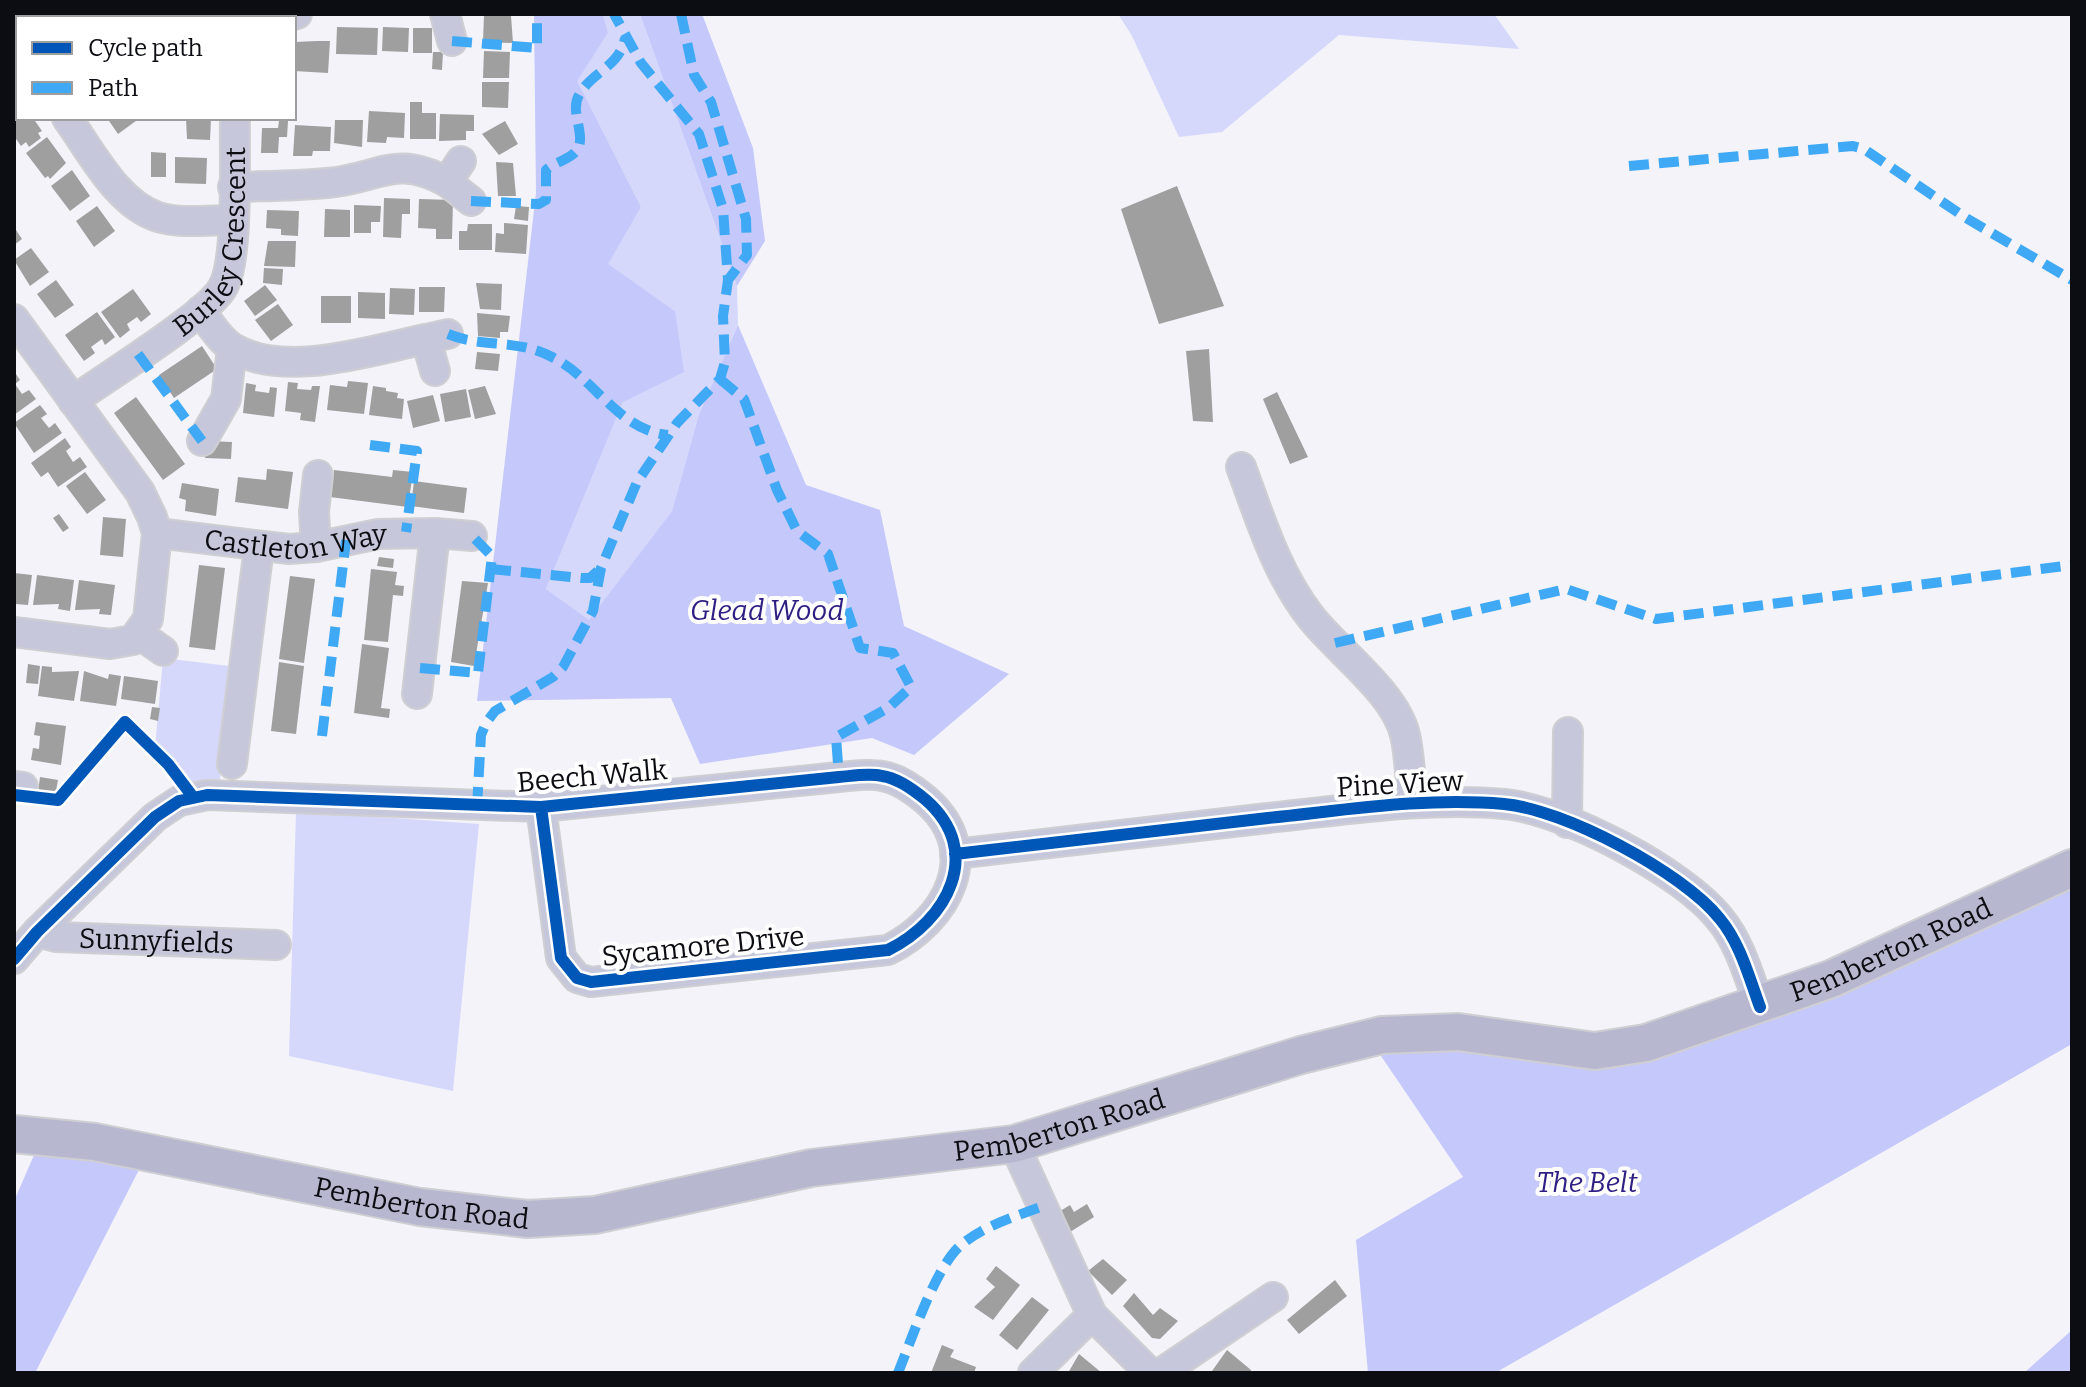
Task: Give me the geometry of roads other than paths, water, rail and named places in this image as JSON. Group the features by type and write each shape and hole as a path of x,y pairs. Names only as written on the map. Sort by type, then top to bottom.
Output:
{"main road":[{"name":"Pemberton Road","path":"14,1133 95,1142 420,1207 528,1219 595,1215 811,1168 1014,1144 1301,1055 1382,1035 1458,1032 1572,1049 1620,1049 1674,1036 1760,1007 1891,954 2072,868"}],"street":[{"path":"445,14 452,41"},
{"path":"68,120 121,190 146,212 173,220 232,220"},
{"name":"Burley Crescent","path":"73,401 218,296 232,262 235,120"},
{"path":"233,187 333,183 402,167 432,173 454,172 471,201"},
{"path":"200,311 232,348 256,357 313,362 437,336 435,371"},
{"path":"14,319 140,492 157,533 148,619 133,640 110,644 14,632"},
{"path":"202,441 226,399 232,348"},
{"path":"1241,467 1272,552 1310,617 1388,702 1405,733 1413,802"},
{"path":"316,547 314,512 318,475"},
{"name":"Castleton Way","path":"157,533 259,547 316,547 378,534 472,536"},
{"path":"417,694 435,533"},
{"path":"232,764 259,547"},
{"path":"139,634 163,651"},
{"path":"1567,732 1567,823"},
{"name":"Beech Walk","path":"37,932 155,817 193,797 541,807 839,777 883,776 916,792 932,806 952,838 955,854"},
{"name":"Pine View","path":"955,854 1413,802 1506,804 1567,823 1645,860 1704,902 1733,938 1760,1007"},
{"name":"Sycamore Drive","path":"541,807 561,958 577,978 591,982 888,950 906,942 934,917 951,887 955,854"},
{"path":"14,959 37,932"},
{"name":"Sunnyfields","path":"37,932 56,937 276,945"},
{"path":"1014,1144 1092,1315 1150,1373"},
{"path":"1161,1373 1273,1297"},
{"path":"1033,1373 1092,1315"}],"park label":[{"name":"Glead Wood","path":"767,610"},
{"name":"The Belt","path":"1587,1182"}]}
